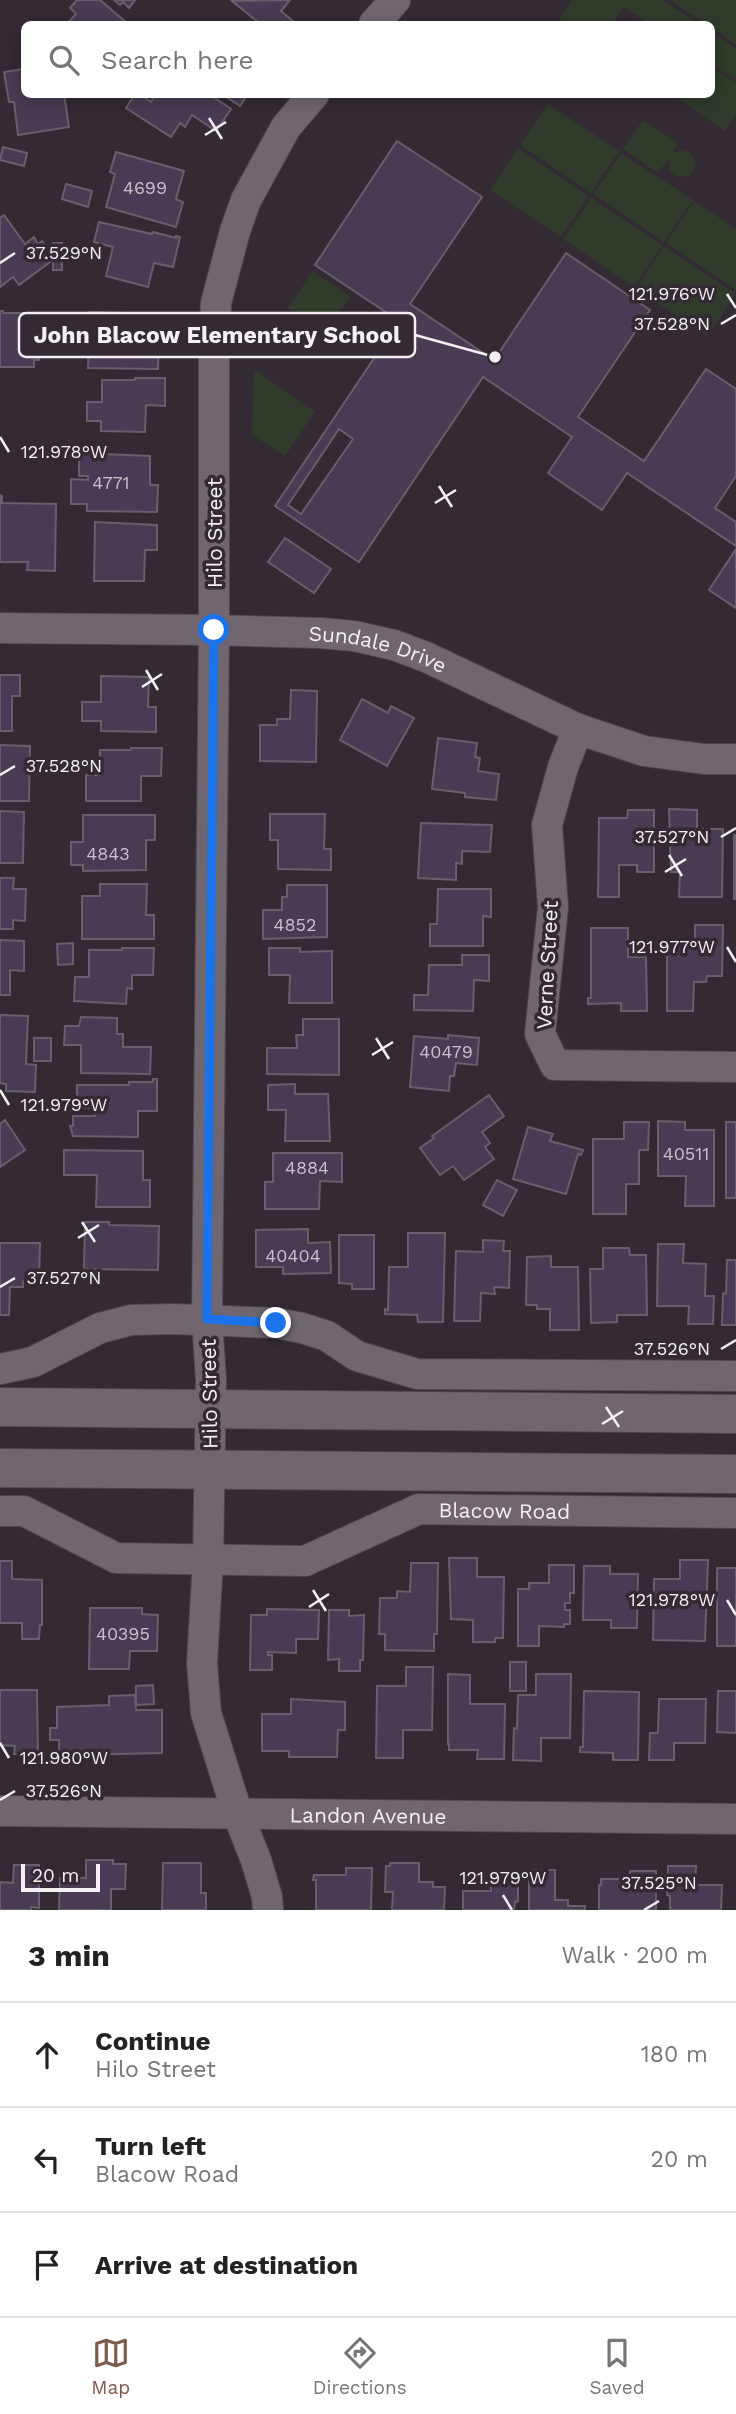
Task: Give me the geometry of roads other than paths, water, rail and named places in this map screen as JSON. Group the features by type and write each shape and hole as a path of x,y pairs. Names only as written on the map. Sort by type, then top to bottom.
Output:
{"main road":[{"path":"0,1407 736,1414"},
{"name":"Blacow Road","path":"0,1468 736,1474"}],"street":[{"name":"Hilo Street","path":"268,1910 256,1860 237,1812 206,1713 202,1663 208,1560 210,1408 207,1319 214,353 216,303 246,200 286,127 311,98"},
{"name":"Sundale Drive","path":"0,628 214,630 354,636 394,645 425,657 578,729 644,751 704,759 736,759"},
{"name":"Verne Street","path":"578,729 563,767 547,825 553,907 540,1034 555,1065 736,1067"},
{"path":"0,1369 33,1362 100,1328 131,1320 207,1319 276,1323 302,1328 327,1336 357,1356 417,1374 736,1376"},
{"name":"Blacow Road","path":"0,1511 24,1511 116,1558 305,1561 419,1509 736,1513"},
{"name":"Landon Avenue","path":"0,1811 736,1819"}],"place":[{"name":"John Blacow Elementary School","path":"495,357"}]}
